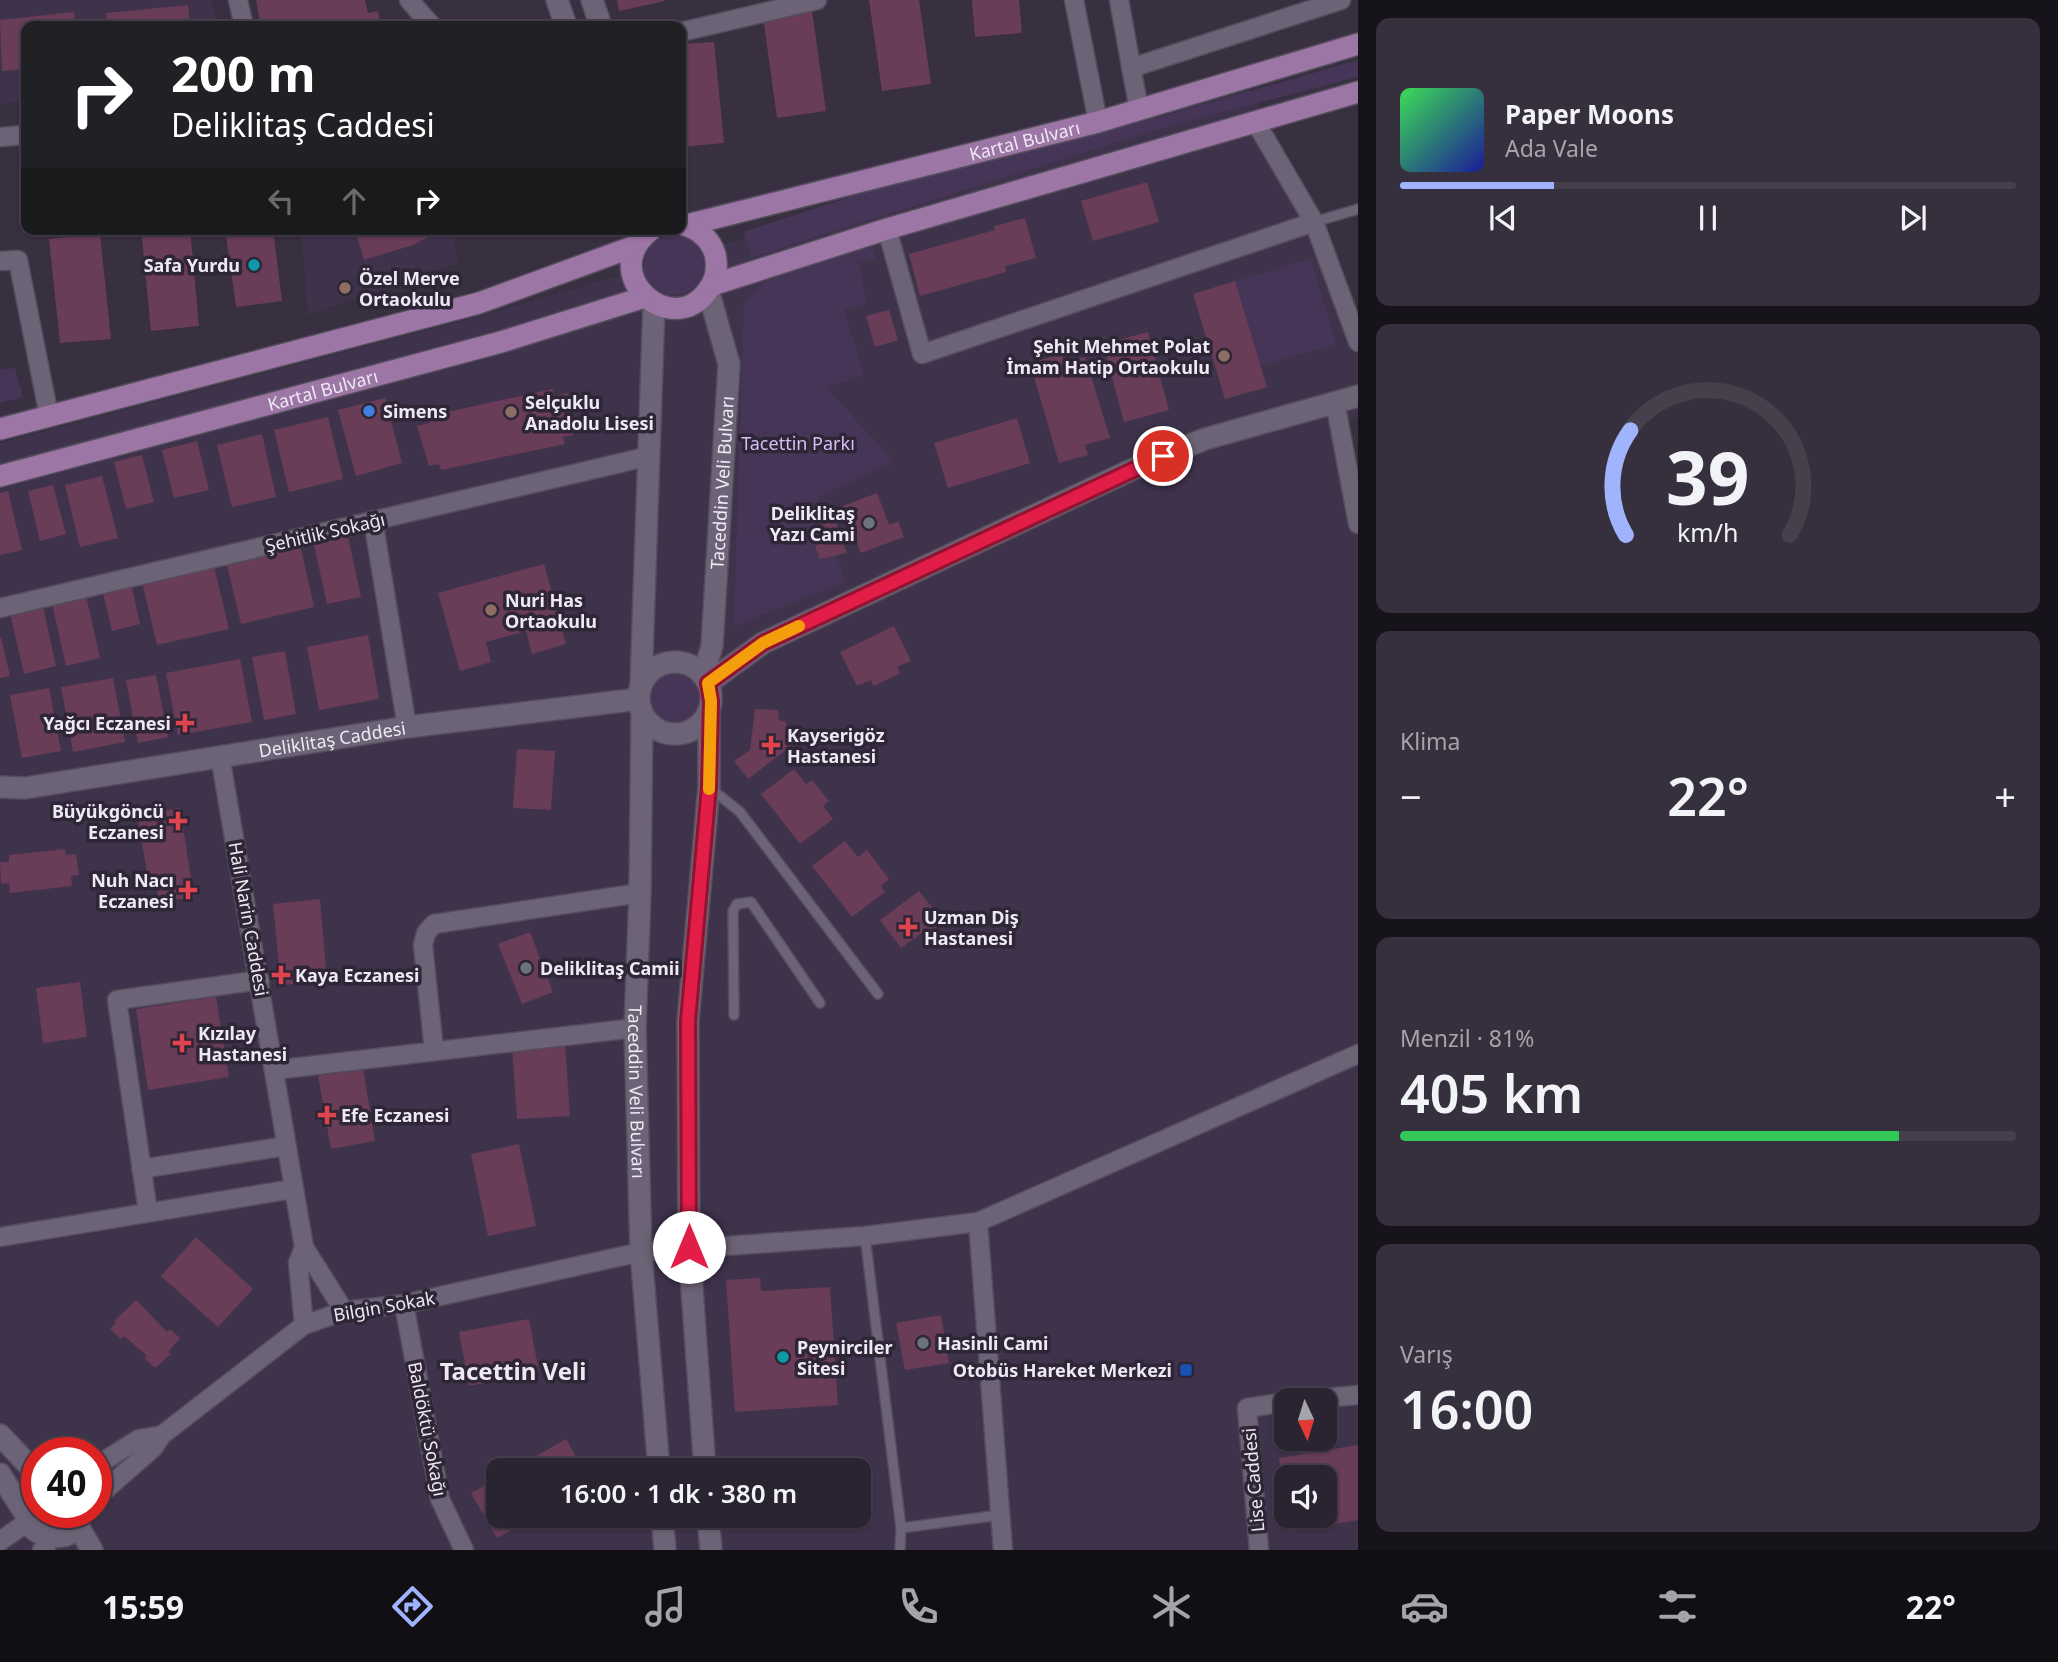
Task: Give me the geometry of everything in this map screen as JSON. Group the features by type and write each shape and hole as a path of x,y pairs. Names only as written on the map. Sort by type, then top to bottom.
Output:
{"main road":[{"name":"Kartal Bulvarı","path":"686,225 1098,122 1358,44"},
{"path":"710,288 887,229 1358,92"},
{"path":"686,226 702,234 714,252 716,263 710,288"},
{"path":"642,235 631,268 638,289 650,300"},
{"path":"0,429 479,303 642,235"},
{"name":"Kartal Bulvarı","path":"0,476 650,300 665,307 687,306 710,288"}],"street":[{"path":"238,0 243,21"},
{"path":"409,0 428,21"},
{"path":"557,0 564,21"},
{"path":"592,0 599,21"},
{"path":"686,31 817,0"},
{"path":"1074,0 1098,122"},
{"path":"1119,0 1139,110"},
{"path":"1131,68 1339,0"},
{"path":"1255,121 1314,222 1358,342"},
{"path":"0,137 21,135"},
{"path":"887,229 922,354 1314,222"},
{"path":"0,261 18,260 49,416"},
{"name":"Taceddin Veli Bulvarı","path":"706,679 712,646 729,364 710,288"},
{"name":"Taceddin Veli Bulvarı","path":"650,300 650,456 640,699 640,893 635,1028 641,1252 658,1458"},
{"path":"706,679 763,643 1148,462 1215,436 1358,396"},
{"path":"1335,402 1358,524"},
{"name":"Şehitlik Sokağı","path":"0,608 650,456"},
{"path":"373,520 407,727"},
{"path":"704,1458 689,1247 688,1021 709,787 711,692 706,679 688,664 669,662 652,670 640,699 653,727 671,734 690,731 709,711"},
{"name":"Deliklitaş Caddesi","path":"0,786 25,788 407,727 640,699"},
{"name":"Hali Narin Caddesi","path":"219,757 260,980 304,1247 344,1311"},
{"name":"Deliklitaş Caddesi","path":"0,799 16,796 25,788"},
{"path":"434,1051 423,944 426,933 434,924 640,893"},
{"path":"148,1212 117,1000 260,980"},
{"path":"274,1070 635,1028"},
{"name":"Bilgin Sokak","path":"112,1484 153,1448 162,1435 304,1325 344,1311 404,1304 641,1252 865,1236 978,1222 1358,1054"},
{"path":"141,1169 286,1146"},
{"path":"0,1237 293,1189"},
{"path":"978,1222 1003,1550"},
{"name":"Hali Narin Caddesi","path":"304,1247 298,1264 304,1325"},
{"name":"Baldöktü Sokağı","path":"404,1304 440,1499 464,1550"},
{"path":"1337,1397 1358,1395"},
{"name":"Lise Caddesi","path":"1259,1550 1247,1408 1274,1404"},
{"path":"0,1434 21,1457"},
{"name":"Bilgin Sokak","path":"112,1456 139,1439 162,1435"},
{"path":"0,1474 21,1501"},
{"path":"0,1541 21,1521"},
{"path":"31,1528 32,1538 50,1548 70,1540 75,1528"},
{"path":"84,1528 92,1550"},
{"path":"664,1528 665,1550"},
{"path":"709,1528 711,1550"}],"lane":[{"path":"1314,222 1358,209"},
{"path":"709,787 740,812 878,994"},
{"path":"734,1015 733,911 737,904 746,901 751,902 820,1003"},
{"path":"865,1236 901,1528 900,1550"},
{"path":"901,1528 1000,1515"}],"shaded area":[{"path":"0,0 212,0 216,21 21,21 21,102 0,104"},
{"path":"1251,89 1329,243 1358,347 1358,417 1341,421 1358,502 1358,1550 0,1550 0,443 485,315"},
{"name":"Özel Merve Ortaokulu","path":"301,235 454,235 458,262 308,315"}],"green space":[{"path":"1358,60 1358,77 1165,127 752,257 743,232 929,171 1164,116"},
{"path":"674,235 695,244 704,265 695,286 674,295 653,286 644,265 653,244"},
{"name":"Tacettin Parkı","path":"870,240 875,259 858,262 867,303 844,310 864,375 827,388 894,462 818,497 845,582 734,626 744,302 766,281"},
{"path":"1311,259 1336,344 1260,366 1235,281"},
{"path":"15,368 23,397 0,403 0,369"},
{"path":"675,674 692,681 699,698 692,715 675,722 658,715 651,698 658,681"}],"building":[{"path":"256,0 365,0 368,13 378,11 380,21 260,21"},
{"path":"617,0 664,0 665,1 619,11"},
{"path":"869,0 919,0 931,84 882,91"},
{"path":"972,0 1019,0 1022,33 975,37"},
{"path":"188,5 190,21 107,21 106,13"},
{"path":"812,10 826,111 777,118 763,17"},
{"path":"74,12 75,21 21,21 21,69 2,71 0,20"},
{"path":"714,42 724,143 686,147 686,44"},
{"path":"1147,182 1159,222 1093,241 1081,201"},
{"path":"1025,218 1036,258 1005,266 1006,272 920,296 909,254 995,230 994,226"},
{"path":"100,235 111,339 60,343 49,239"},
{"path":"142,235 191,235 199,326 151,331"},
{"name":"Safa Yurdu","path":"226,235 274,235 282,301 236,307"},
{"path":"357,235 429,235 413,245 364,260"},
{"path":"1235,281 1267,387 1225,399 1193,294"},
{"path":"889,310 898,340 875,347 866,316"},
{"path":"1148,332 1169,410 1124,422 1103,344"},
{"path":"1062,354 1065,363 1085,357 1110,438 1085,445 1088,455 1059,463 1030,363"},
{"path":"553,389 554,396 568,393 573,435 563,437 565,444 441,470 439,464 429,466 417,426 430,423 429,416"},
{"path":"385,398 402,463 356,476 338,410"},
{"path":"328,417 343,479 289,492 274,430"},
{"path":"1017,418 1030,463 948,488 934,443"},
{"path":"262,434 276,497 232,507 217,445"},
{"path":"197,441 209,490 174,498 162,450"},
{"path":"142,455 154,502 126,509 114,462"},
{"path":"102,476 118,538 80,547 65,485"},
{"path":"53,485 66,534 40,541 28,491"},
{"path":"8,491 22,550 0,555 0,493"},
{"name":"Deliklitaş Yazı Cami","path":"877,493 889,525 898,521 904,537 861,553 843,506"},
{"path":"835,520 847,553 820,559 809,530"},
{"path":"347,532 361,597 327,604 313,540"},
{"path":"300,544 314,607 241,624 226,561"},
{"path":"544,564 566,644 532,654 526,631 486,642 491,662 460,671 438,593"},
{"path":"214,566 229,629 157,645 142,582"},
{"path":"130,579 140,624 112,631 101,585"},
{"path":"85,591 100,658 66,666 51,599"},
{"path":"42,602 56,666 24,674 9,609"},
{"path":"894,626 911,661 897,667 900,673 874,686 871,680 857,686 840,652"},
{"path":"368,635 379,699 319,710 307,647"},
{"path":"0,638 10,676 0,678"},
{"path":"285,651 296,714 264,720 252,657"},
{"path":"240,659 252,722 178,735 166,673"},
{"path":"156,675 168,737 138,743 126,680"},
{"path":"113,678 125,742 73,752 61,687"},
{"path":"49,688 61,751 22,758 10,695"},
{"name":"Kayserigöz Hastanesi","path":"755,709 778,710 779,720 785,722 799,740 748,779 734,761 750,750"},
{"path":"517,749 555,751 551,810 513,808"},
{"path":"794,769 806,784 812,780 829,801 823,806 833,819 800,844 761,794"},
{"path":"180,808 194,897 159,902 157,889 150,890 137,814"},
{"path":"845,841 858,857 867,850 889,879 881,886 885,892 852,917 812,866"},
{"path":"65,849 66,855 76,854 79,875 71,876 72,886 10,893 9,883 1,884 0,862 9,862 9,855"},
{"path":"919,891 944,923 930,933 927,929 901,948 880,920"},
{"path":"320,899 327,981 281,985 273,904"},
{"name":"Deliklitaş Camii","path":"530,932 553,992 522,1004 498,944"},
{"path":"80,982 87,1037 43,1043 36,988"},
{"name":"Kızılay Hastanesi","path":"216,997 229,1077 148,1090 136,1009"},
{"path":"565,1043 570,1116 517,1119 512,1047"},
{"path":"363,1068 375,1141 331,1149 318,1076"},
{"path":"519,1144 536,1226 488,1236 471,1154"},
{"path":"196,1237 253,1289 218,1327 161,1276"},
{"name":"Peynirciler Sitesi","path":"760,1278 761,1291 830,1287 838,1405 735,1412 726,1280"},
{"path":"136,1300 167,1332 170,1329 180,1338 168,1352 171,1354 155,1368 144,1358 147,1356 124,1336 121,1339 110,1329 116,1323 114,1321"},
{"name":"Hasinli Cami","path":"941,1315 949,1363 905,1370 896,1323"},
{"path":"529,1319 539,1372 469,1386 459,1332"},
{"path":"566,1439 576,1458 533,1458"},
{"path":"1358,1445 1358,1520 1337,1523 1337,1465 1280,1465 1279,1458 1337,1451 1337,1448"},
{"path":"486,1485 486,1519 471,1493"},
{"path":"491,1528 515,1528 497,1538"}],"slow traffic":[{"path":"709,789 711,692 708,683 763,643 799,626"}],"place":[{"name":"Safa Yurdu","path":"254,265"},
{"name":"Özel Merve Ortaokulu","path":"345,288"},
{"name":"Şehit Mehmet Polat İmam Hatip Ortaokulu","path":"1224,356"},
{"name":"Simens","path":"369,411"},
{"name":"Selçuklu Anadolu Lisesi","path":"511,412"},
{"name":"Deliklitaş Yazı Cami","path":"869,523"},
{"name":"Nuri Has Ortaokulu","path":"491,610"},
{"name":"Yağcı Eczanesi","path":"185,723"},
{"name":"Kayserigöz Hastanesi","path":"771,745"},
{"name":"Büyükgöncü Eczanesi","path":"178,821"},
{"name":"Nuh Nacı Eczanesi","path":"188,890"},
{"name":"Uzman Diş Hastanesi","path":"908,927"},
{"name":"Deliklitaş Camii","path":"526,968"},
{"name":"Kaya Eczanesi","path":"281,975"},
{"name":"Kızılay Hastanesi","path":"182,1043"},
{"name":"Efe Eczanesi","path":"327,1115"},
{"name":"Hasinli Cami","path":"923,1343"},
{"name":"Peynirciler Sitesi","path":"783,1357"},
{"name":"Otobüs Hareket Merkezi","path":"1186,1370"}],"district":[{"name":"Tacettin Veli","path":"513,1370"}],"route":[{"path":"689,1247 688,1021 709,787 711,692 708,683 763,643 1163,456"}]}
